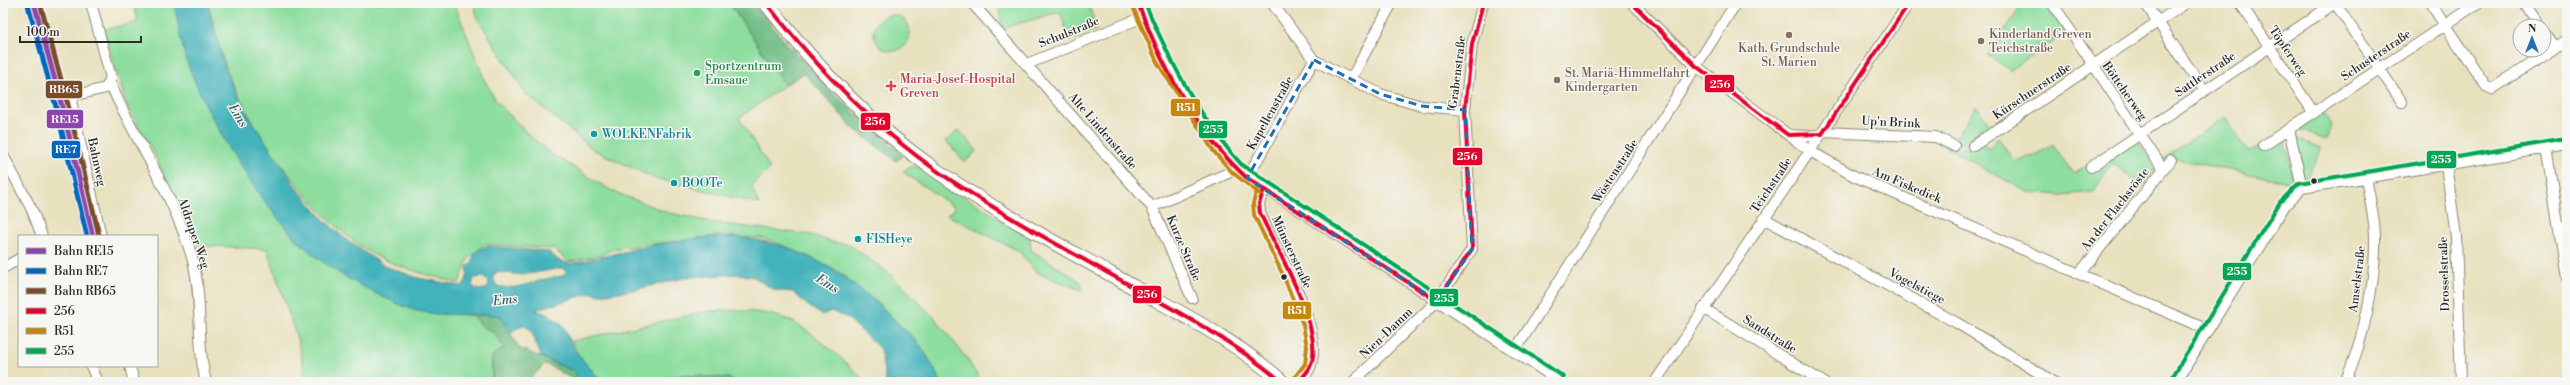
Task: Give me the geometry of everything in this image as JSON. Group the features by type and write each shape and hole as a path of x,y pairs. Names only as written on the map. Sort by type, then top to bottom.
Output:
{"main road":[{"path":"766,3 791,35 847,96 881,128 928,165 981,199 1229,342 1282,382"}],"street":[{"name":"Aldruper Weg","path":"90,3 111,78 110,83 128,125 171,202 193,262 198,289 200,350 206,382"},
{"name":"Alte Lindenstraße","path":"972,3 1152,207"},
{"path":"1138,3 1162,59 1219,149 1237,169 1264,189 1560,382"},
{"path":"1272,3 1314,60 1380,94 1422,106 1465,110"},
{"path":"1351,79 1392,3"},
{"name":"Grabenstraße","path":"1437,301 1472,249 1465,110 1471,50 1483,3"},
{"name":"Am Fiskediek","path":"1632,3 1696,66 1810,151 1854,176 2208,330"},
{"name":"Wöstenstraße","path":"1514,352 1736,3"},
{"name":"Teichstraße","path":"1655,382 1909,3"},
{"path":"2145,3 2204,90"},
{"name":"Kürschnerstraße","path":"1973,146 2186,3"},
{"name":"Töpferweg","path":"2240,3 2314,113"},
{"path":"2335,3 2402,102"},
{"name":"Sattlerstraße","path":"2091,167 2335,3"},
{"path":"2430,3 2486,86 2492,88 2567,40"},
{"name":"Schusterstraße","path":"2263,146 2478,3"},
{"path":"2524,3 2534,18"},
{"name":"Böttcherweg","path":"2053,5 2092,66 2163,169"},
{"name":"Schulstraße","path":"1027,64 1143,17"},
{"path":"2552,44 2555,48"},
{"name":"Kapellenstraße","path":"1248,178 1314,60"},
{"name":"Bahnweg","path":"100,235 72,106 72,98 76,95 106,88 110,83"},
{"path":"2289,129 2302,188"},
{"name":"Up'n Brink","path":"1788,135 1810,136 1823,133 1936,137 1954,146"},
{"path":"2176,382 2285,205 2302,188 2567,145"},
{"path":"2546,148 2564,245 2567,278"},
{"path":"3,155 32,210 42,235"},
{"name":"An der Flachsröste","path":"2079,274 2171,160"},
{"name":"Drosselstraße","path":"2446,165 2456,236 2461,382"},
{"path":"1152,207 1237,169"},
{"name":"Amselstraße","path":"2345,382 2357,356 2365,323 2374,262 2375,237 2366,177"},
{"name":"Münsterstraße","path":"1264,189 1259,204 1260,213 1290,275 1312,336 1312,359 1298,382"},
{"name":"Kurze Straße","path":"1152,207 1192,298"},
{"name":"Vogelstiege","path":"1765,219 1957,323 2054,382"},
{"path":"4,266 18,259"},
{"name":"Nien-Damm","path":"1353,382 1437,301"},
{"name":"Sandstraße","path":"1704,308 1823,382"},
{"path":"91,367 98,382"},
{"path":"130,367 134,382"}],"highlighted area":[{"path":"1314,60 1380,94 1422,106 1465,110 1472,249 1437,301 1247,178"}],"green space":[{"path":"133,3 174,3 181,38 239,162 295,239 337,271 409,308 474,316 482,326 494,333 504,348 492,356 492,382 307,382 298,341 267,249 195,245 153,151 128,108 103,30 138,22"},
{"path":"208,3 454,3 485,81 496,101 530,136 550,153 612,191 669,213 716,223 812,235 835,243 848,244 890,274 934,317 968,360 981,382 941,382 922,348 879,304 837,271 790,248 762,238 716,236 612,249 602,255 569,262 554,249 485,244 468,259 459,283 411,270 376,256 345,234 324,214 303,192 266,143 250,117 226,67 218,43"},
{"name":"Sportzentrum Emsaue","path":"473,3 729,3 785,85 739,118 770,168 751,187 759,204 654,178 594,150 526,94 478,19"},
{"path":"729,3 755,3 787,44 824,84 904,155 896,161 852,127 804,73 785,85"},
{"path":"999,3 1088,3 1097,29 1070,40 1060,12 1002,28"},
{"path":"2023,3 2046,3 2066,32 2010,70 1988,55"},
{"path":"895,15 905,20 909,26 909,40 905,46 899,50 889,51 879,46 875,40 874,30 879,20 885,16"},
{"path":"1977,106 1991,126 1978,129 1980,138 1974,141 1964,143 1953,141"},
{"path":"2322,112 2332,126 2325,140 2300,128"},
{"path":"2225,117 2249,152 2285,135 2293,183 2167,157 2161,163 2160,161"},
{"path":"959,130 977,151 965,162 946,141"},
{"path":"1998,137 2013,160 2035,156 2053,144 2073,174 2089,164 2138,140 2155,168 2144,185 2112,164 2094,192 2061,195 2027,192 1935,141 1960,148 1977,146 1984,143 1987,148 1991,148"},
{"path":"2294,137 2321,148 2306,181 2305,181"},
{"path":"909,167 918,167 1030,238 1031,250 1080,281 1083,291 1036,272 1019,251 947,215 956,208 903,172"},
{"path":"737,310 776,316 789,320 798,325 829,348 866,382 735,382 728,378 682,375 657,382 602,382 579,356 572,341 709,311"},
{"path":"489,314 501,316 519,348 571,370 584,382 574,380 555,368 545,364 527,382 492,382 492,356 504,348 494,333 482,326 474,316"},
{"path":"681,375 728,378 735,382 657,382"}],"water":[{"name":"Ems","path":"174,3 207,3 226,71 245,111 296,187 325,221 349,242 385,266 418,278 462,286 467,276 467,266 472,264 473,257 477,252 488,246 549,252 558,260 570,264 660,244 697,238 742,238 768,242 815,260 836,272 857,287 910,334 922,348 941,382 886,382 880,349 848,318 831,311 822,315 807,305 793,292 774,290 754,277 739,274 689,277 633,290 600,295 591,293 535,310 548,314 562,324 575,351 602,382 584,382 571,370 541,357 531,330 523,325 509,333 501,316 442,314 419,311 408,308 379,295 333,269 306,248 279,220 249,179 235,158 210,113 189,68 182,44","holes":["562,268 566,272 563,276 522,286 497,286 493,278 496,272 523,275","483,277 489,282 488,288 479,290 472,286 474,278"]}],"rail line":[{"name":"RE15","path":"34,3 62,106 93,235"},
{"name":"RB65","path":"40,3 68,105 99,235"},
{"name":"RE7","path":"28,5 56,107 87,235"}],"transit line":[{"name":"256","path":"766,3 830,78 853,101 877,123 928,164 955,183 1021,224 1211,331 1247,355 1282,382"},
{"name":"256","path":"1138,3 1158,51 1182,97 1212,140 1247,178 1437,301"},
{"name":"255","path":"1145,3 1164,46 1186,88 1198,108 1241,164 1564,377"},
{"name":"256","path":"1437,301 1472,249 1465,110 1472,44 1483,3"},
{"name":"256","path":"1632,3 1696,66 1788,135 1822,134"},
{"name":"256","path":"1822,134 1909,3"},
{"name":"R51","path":"1132,5 1157,62 1214,152 1233,173 1260,194"},
{"name":"255","path":"2171,379 2280,202 2299,183 2566,139"},
{"name":"R51","path":"1258,187 1253,203 1254,215 1284,277 1303,325 1307,347 1305,364 1294,378"},
{"name":"256","path":"1264,189 1259,204 1260,213 1297,289 1306,311 1311,333 1313,351 1310,367 1299,382"}],"place":[{"name":"Kath. Grundschule St. Marien","path":"1789,35"},
{"name":"Kinderland Greven Teichstraße","path":"1981,41"},
{"name":"Sportzentrum Emsaue","path":"697,73"},
{"name":"St. Mariä-Himmelfahrt Kindergarten","path":"1557,80"},
{"name":"Maria-Josef-Hospital Greven","path":"891,86"},
{"name":"WOLKENFabrik","path":"594,134"},
{"name":"BOOTe","path":"674,183"},
{"name":"FISHeye","path":"858,239"}]}
